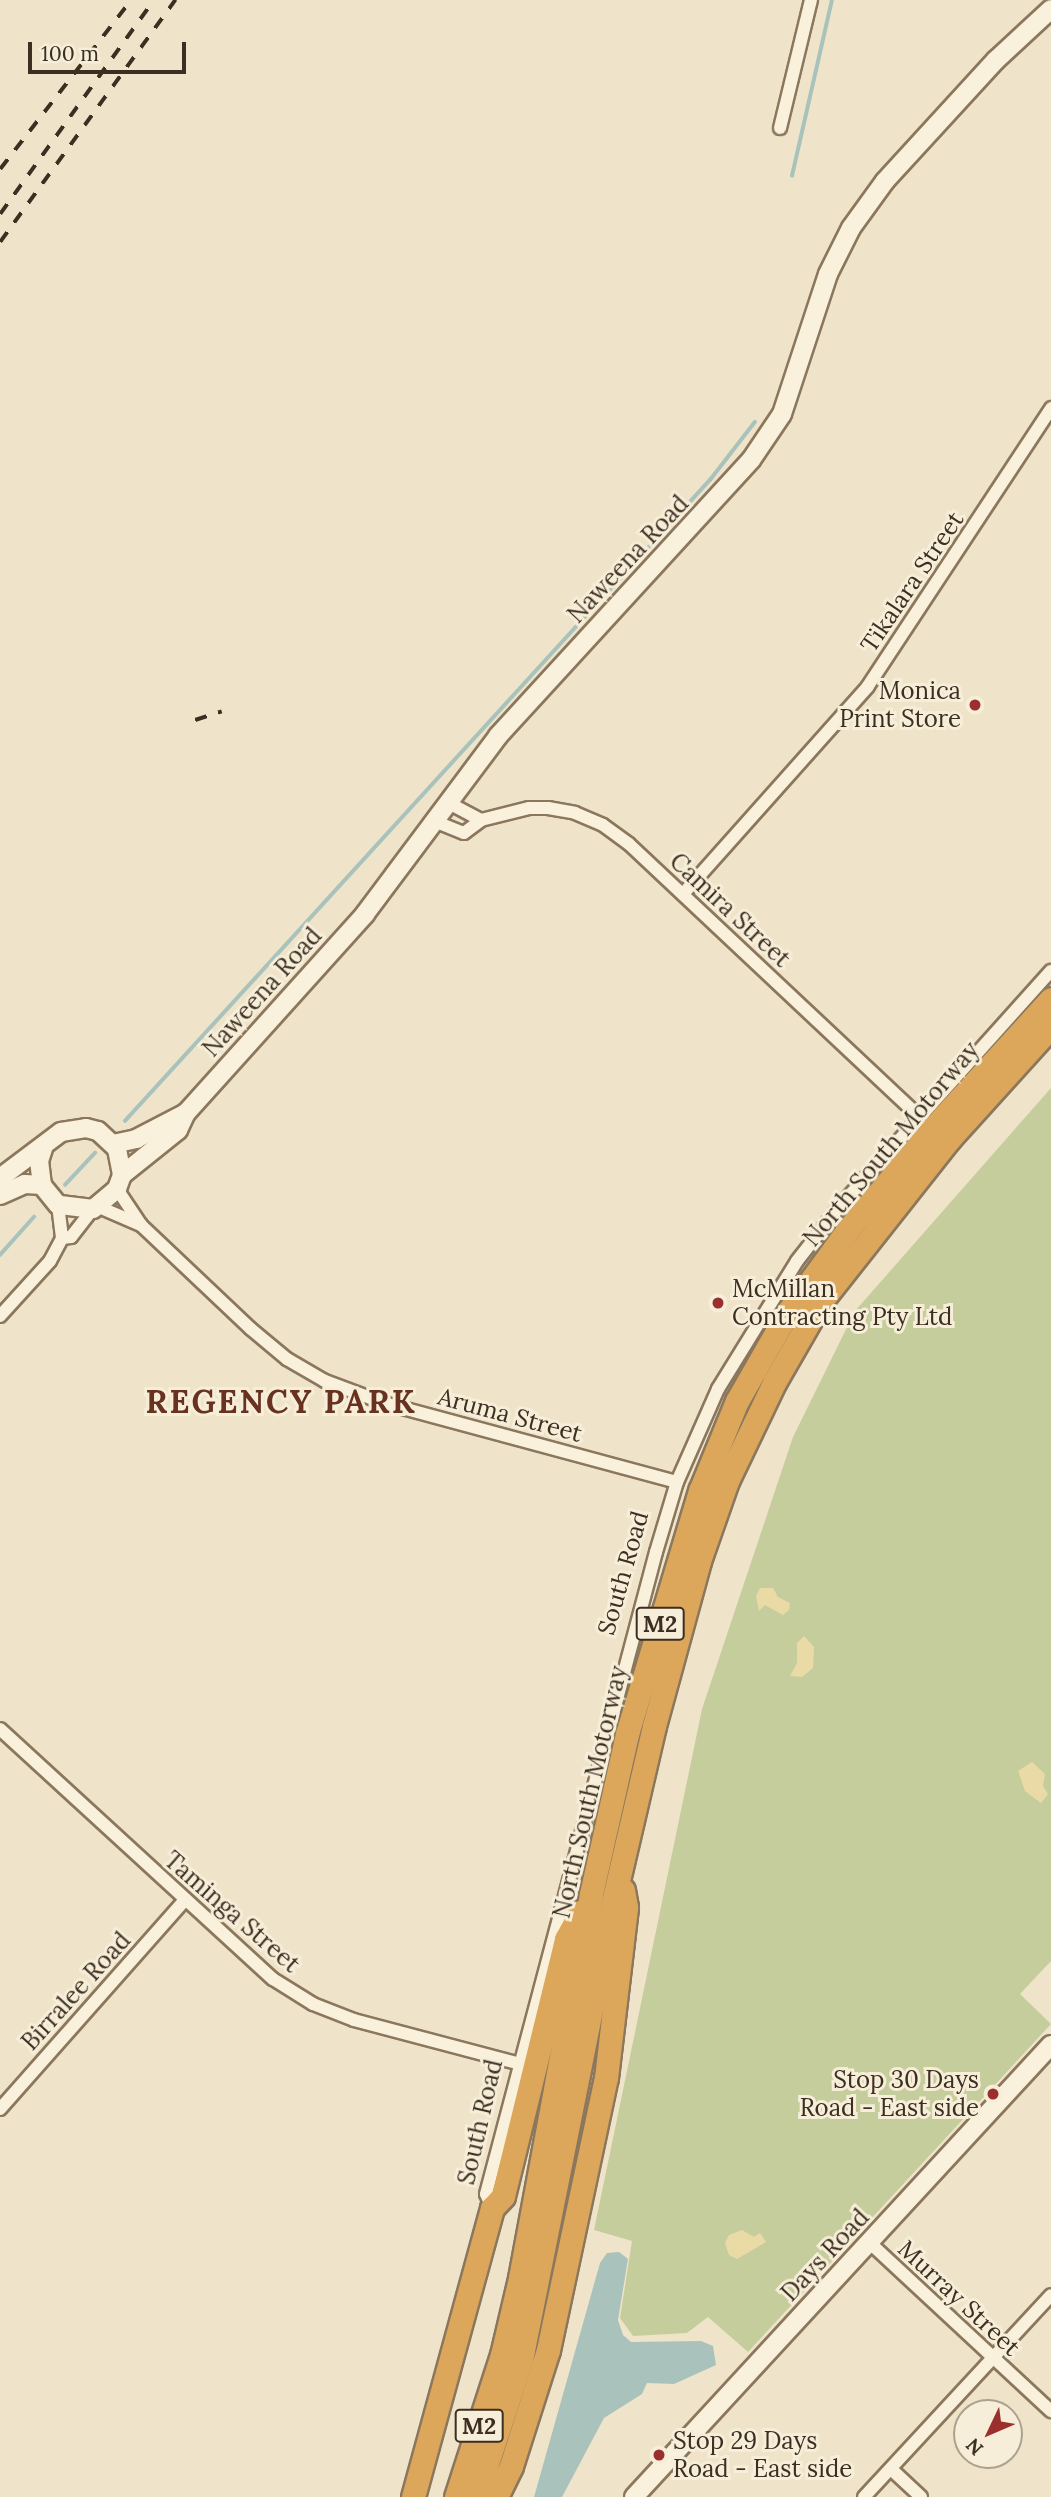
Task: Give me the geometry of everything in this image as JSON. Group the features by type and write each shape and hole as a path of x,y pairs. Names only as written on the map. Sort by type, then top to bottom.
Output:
{"highway":[{"name":"North South Motorway","path":"456,2497 512,2358 591,1894 626,1734 680,1545 737,1401 788,1312 850,1227 1051,999"},
{"name":"North South Motorway","path":"476,2497 512,2358 619,1874 699,1561 727,1481 775,1381 821,1301 869,1237 1051,1026"},
{"path":"496,2497 511,2466 552,2330 606,2078 626,1907 619,1874"},
{"path":"492,2208 503,2196 566,1939 591,1894"},
{"name":"South Road","path":"417,2491 492,2208"}],"street":[{"path":"780,128 811,0"},
{"name":"Naweena Road","path":"120,1182 178,1130 186,1113 365,915 498,736 751,460 782,414 828,274 851,228 885,181 935,126 996,60 1051,9"},
{"name":"Tikalara Street","path":"683,894 868,686 1051,408"},
{"path":"447,802 481,820"},
{"name":"Camira Street","path":"434,821 464,833 481,820 529,808 575,813 629,844 918,1115"},
{"name":"South Road","path":"492,2208 486,2194 677,1482 718,1389 768,1305 840,1206 918,1115 1051,971"},
{"name":"Naweena Road","path":"113,1144 136,1139 186,1113"},
{"path":"0,1178 43,1149 51,1139 73,1128 98,1131 113,1144 120,1182 71,1237 62,1238"},
{"path":"43,1149 38,1173 41,1185 58,1205 57,1230 62,1238"},
{"name":"Aruma Street","path":"120,1182 141,1225 251,1329 287,1359 325,1381 384,1404 677,1482"},
{"path":"0,1195 25,1184 41,1185"},
{"path":"58,1205 96,1208"},
{"name":"Aruma Street","path":"96,1208 141,1225"},
{"path":"0,1316 50,1261 62,1238"},
{"name":"Taminga Street","path":"0,1729 184,1901 273,1979 313,2004 354,2020 520,2064"},
{"name":"Birralee Road","path":"0,2109 184,1901"},
{"name":"Days Road","path":"634,2497 1051,2045"},
{"name":"Murray Street","path":"870,2244 1051,2411"},
{"path":"864,2497 1051,2295"},
{"path":"508,2497 511,2466"},
{"path":"891,2469 921,2497"}],"green space":[{"path":"1051,1088 1051,1961 1020,1994 1051,2024 748,2352 708,2317 687,2333 633,2336 620,2318 632,2241 594,2230 702,1709 793,1437 855,1311"}],"sand":[{"path":"760,1588 773,1588 778,1597 790,1603 789,1610 783,1615 765,1605 759,1611 756,1596"},
{"path":"804,1636 814,1647 813,1668 802,1677 790,1676 797,1663 797,1643"},
{"path":"1032,1762 1045,1774 1043,1786 1048,1794 1041,1803 1025,1791 1018,1771"},
{"path":"742,2230 754,2237 760,2233 766,2242 737,2259 729,2255 725,2243 729,2235"}],"water":[{"path":"619,2252 628,2259 618,2320 623,2335 631,2342 701,2341 713,2346 716,2365 674,2384 647,2383 642,2394 604,2418 562,2497 534,2497 600,2263 607,2253"}],"waterway":[{"path":"792,176 832,0"},
{"path":"125,1121 710,480 755,422"},
{"path":"65,1185 95,1153"},
{"path":"0,1255 34,1217"}],"railway":[{"path":"0,169 131,0"},
{"path":"0,214 154,0"},
{"path":"0,242 175,0"},
{"path":"195,720 222,711"}],"place":[{"name":"Monica Print Store","path":"975,705"},
{"name":"McMillan Contracting Pty Ltd","path":"718,1303"},
{"name":"Stop 30 Days Road - East side","path":"993,2094"},
{"name":"Stop 29 Days Road - East side","path":"659,2455"}],"district":[{"name":"REGENCY PARK","path":"281,1402"}]}
